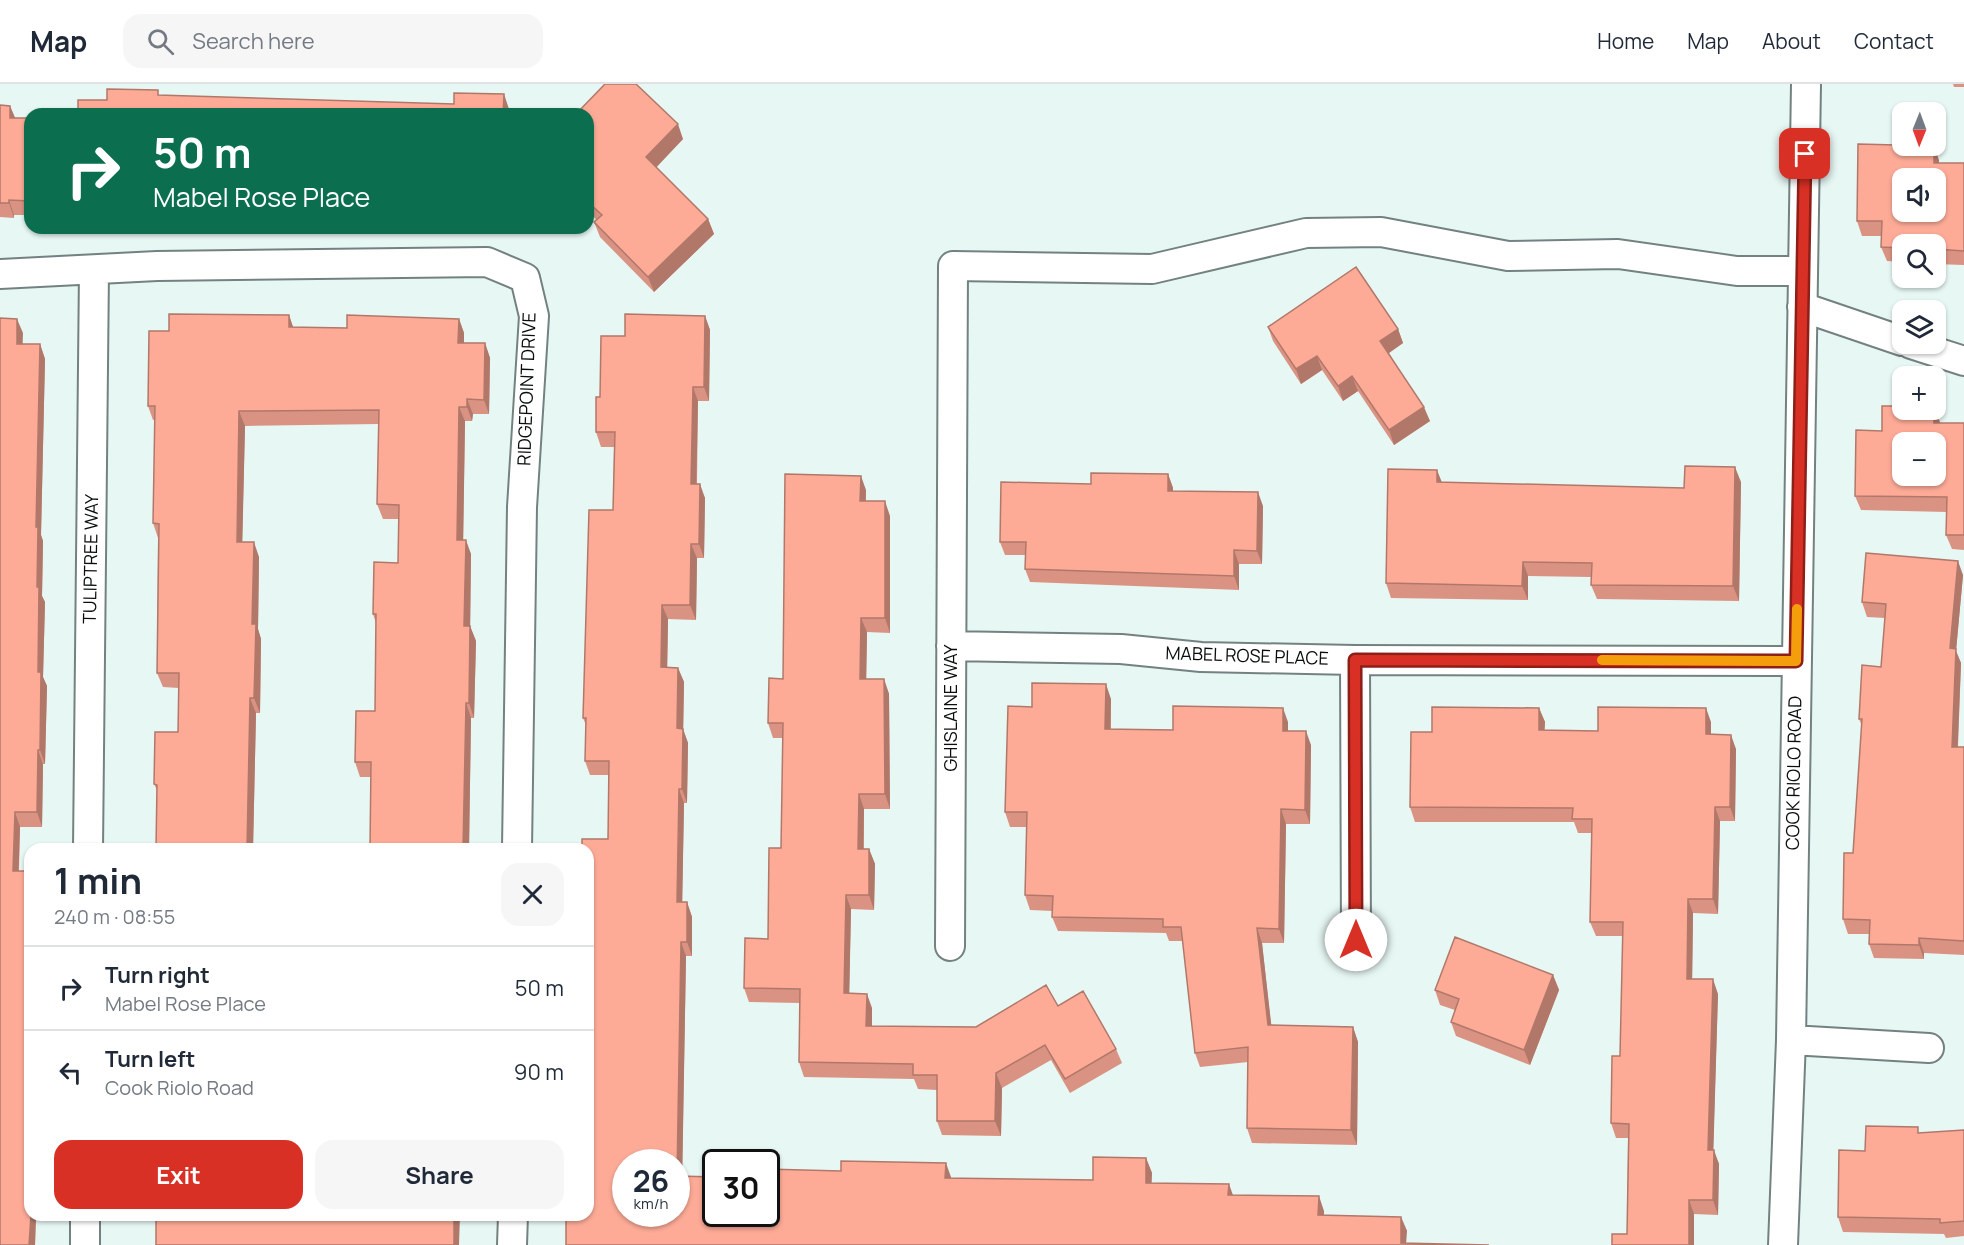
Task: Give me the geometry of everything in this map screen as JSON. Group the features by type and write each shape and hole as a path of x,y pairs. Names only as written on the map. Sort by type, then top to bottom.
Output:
{"street":[{"name":"COOK RIOLO ROAD","path":"1783,1245 1791,1040 1806,84"},
{"name":"GHISLAINE WAY","path":"950,946 953,266 1152,268 1306,233 1381,232 1508,256 1618,254 1737,271 1803,271"},
{"name":"RIDGEPOINT DRIVE","path":"0,274 158,266 486,261 525,278 534,316 522,507 518,843"},
{"name":"TULIPTREE WAY","path":"88,843 94,270"},
{"path":"1802,307 1892,337"},
{"path":"1942,354 1964,361"},
{"name":"MABEL ROSE PLACE","path":"951,646 1121,649 1201,657 1355,660 1796,661"},
{"path":"1355,660 1356,940"},
{"path":"1791,1040 1929,1048"},
{"path":"85,1221 85,1245"},
{"path":"512,1245 513,1221"}],"building":[{"path":"605,84 636,84 678,124 646,157 708,219 648,277 594,222 602,215 594,208 594,108 582,108"},
{"path":"107,89 158,90 158,95 454,104 454,93 504,94 503,108 78,108 78,100 107,100"},
{"path":"0,105 10,106 10,118 24,118 24,201 9,200 9,203 0,203"},
{"path":"1858,144 1892,145 1892,156 1934,156 1934,163 1964,163 1964,251 1946,250 1946,234 1892,234 1892,248 1881,247 1882,221 1857,221"},
{"path":"1356,267 1398,329 1380,341 1424,407 1389,430 1352,376 1338,386 1317,356 1296,369 1268,327"},
{"path":"169,314 289,315 289,327 347,328 347,315 459,319 458,343 485,343 484,400 467,399 467,407 459,407 457,540 466,540 464,626 470,626 463,843 370,843 371,762 355,762 356,711 375,711 374,562 398,563 399,505 377,504 379,410 239,411 237,542 254,542 252,624 256,624 254,698 250,698 247,843 156,843 155,732 178,732 179,673 157,673 159,524 153,523 155,406 148,406 149,331 169,331"},
{"path":"625,314 705,316 704,387 693,387 691,484 700,484 699,544 691,544 690,605 662,605 661,667 678,668 677,728 683,729 682,789 679,789 677,902 687,902 687,942 681,942 677,1149 612,1149 612,1227 690,1227 690,1176 702,1177 702,1227 780,1227 780,1169 841,1171 841,1161 946,1163 945,1178 1093,1180 1093,1157 1146,1158 1146,1183 1229,1184 1228,1195 1319,1196 1318,1215 1401,1217 1401,1243 1489,1245 566,1245 566,1221 594,1221 594,843 582,843 582,839 608,839 609,761 585,761 586,718 583,718 589,510 613,510 615,432 596,432 596,397 600,397 601,336 625,336"},
{"path":"0,318 17,319 17,344 40,344 36,527 38,527 37,587 39,587 38,672 41,672 37,812 15,812 13,871 24,871 24,1221 31,1221 29,1245 0,1245"},
{"path":"1882,406 1892,406 1892,420 1964,423 1964,535 1946,535 1947,497 1855,496 1856,430 1882,431"},
{"path":"1685,466 1735,467 1733,586 1591,585 1592,563 1523,562 1522,586 1386,583 1388,469 1437,470 1437,482 1684,488"},
{"path":"1091,473 1168,474 1168,491 1258,492 1257,551 1234,550 1234,576 1025,569 1026,542 1000,542 1001,482 1091,484"},
{"path":"785,474 861,476 860,501 885,501 885,618 861,618 860,679 884,679 885,794 859,794 858,849 869,849 869,895 846,895 844,993 867,994 866,1026 976,1027 1046,985 1058,1006 1083,991 1116,1049 1065,1079 1045,1045 996,1073 995,1121 937,1121 937,1075 913,1075 913,1064 799,1062 800,989 744,988 745,938 768,939 769,848 781,848 783,723 768,723 769,678 783,679"},
{"path":"1866,553 1958,561 1950,648 1956,649 1952,747 1964,747 1964,941 1919,938 1919,945 1869,944 1870,920 1843,919 1844,853 1853,853 1862,719 1859,719 1862,665 1881,667 1886,604 1862,602"},
{"path":"1032,683 1106,684 1105,729 1173,730 1173,706 1283,708 1283,731 1306,731 1305,810 1281,809 1279,929 1257,928 1268,1025 1353,1027 1351,1130 1247,1128 1248,1047 1195,1053 1181,927 1163,927 1163,919 1052,917 1053,896 1025,895 1027,812 1005,812 1008,706 1032,707"},
{"path":"1432,707 1539,708 1539,730 1598,731 1598,707 1706,708 1706,734 1731,735 1730,807 1715,807 1713,899 1688,899 1687,979 1713,979 1708,1150 1714,1150 1713,1200 1689,1200 1689,1245 1612,1245 1612,1234 1627,1234 1629,1124 1611,1123 1612,1056 1620,1056 1623,922 1590,922 1592,819 1572,819 1573,808 1410,807 1411,732 1432,732"},
{"path":"1455,937 1553,975 1524,1050 1451,1022 1459,999 1435,990"},
{"path":"1866,1126 1918,1127 1918,1133 1964,1130 1964,1221 1940,1223 1940,1219 1838,1217 1839,1150 1865,1151"},
{"path":"156,1221 454,1221 454,1245 156,1245"}],"slow traffic":[{"path":"1602,660 1796,661 1797,609"}],"route":[{"path":"1356,940 1355,660 1796,661 1805,154"}]}
